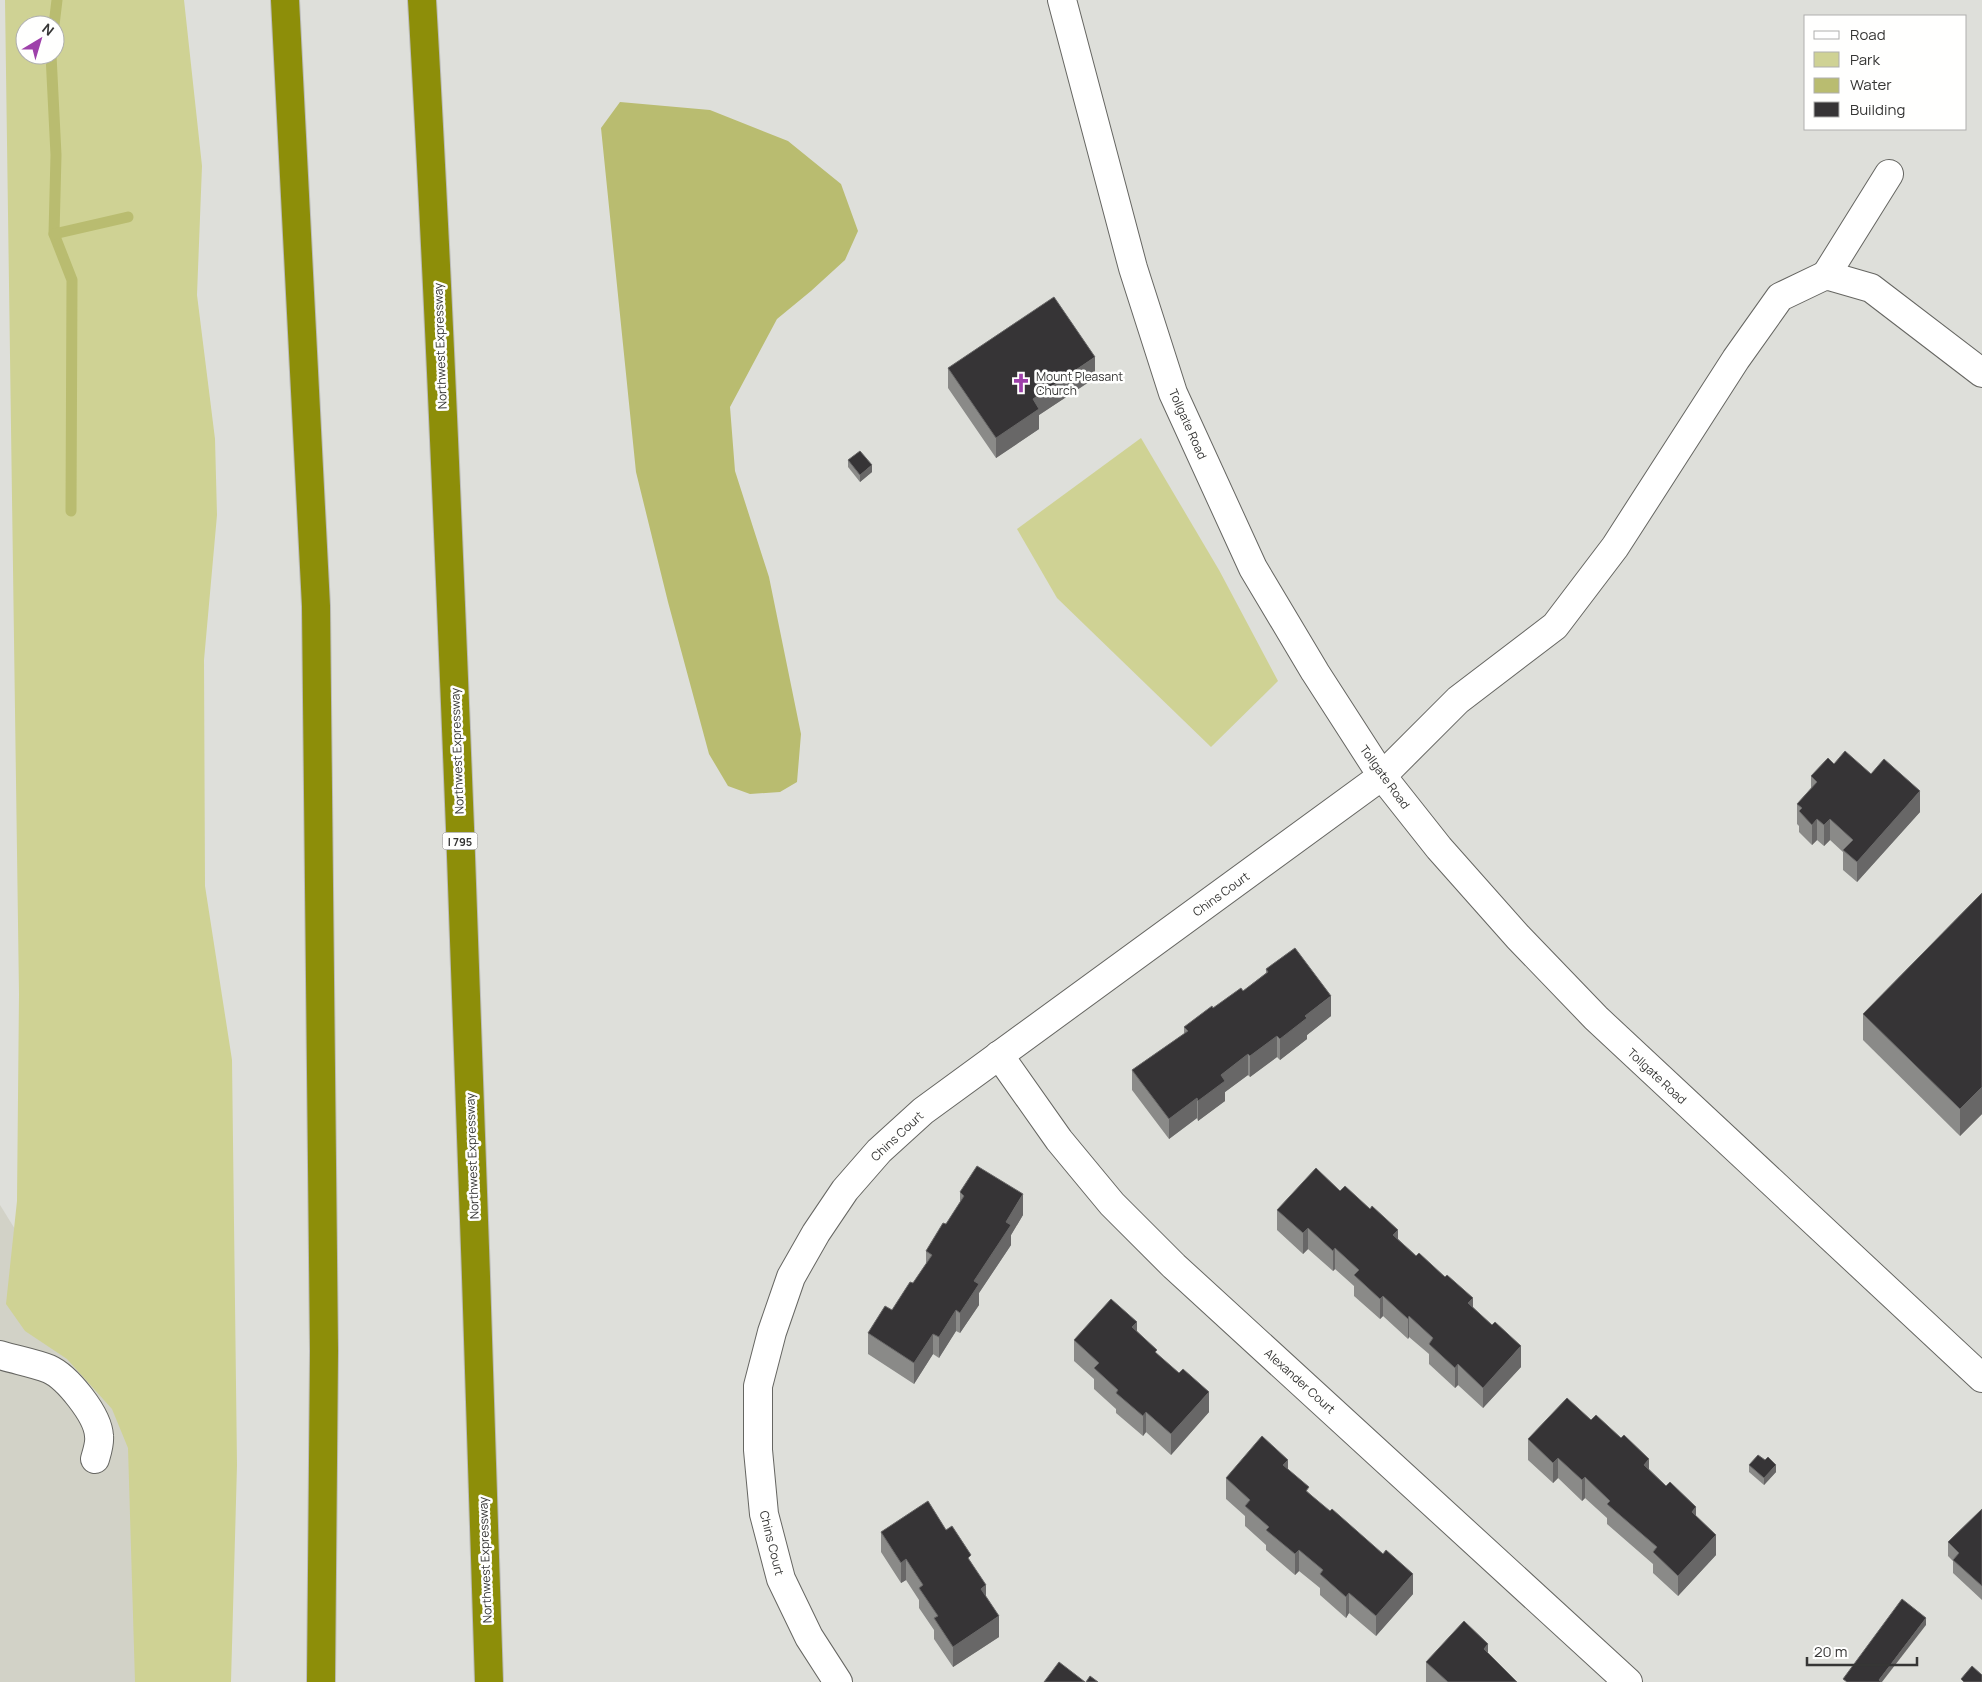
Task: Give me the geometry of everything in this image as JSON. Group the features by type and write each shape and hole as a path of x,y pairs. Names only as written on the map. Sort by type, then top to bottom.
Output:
{"highway":[{"path":"286,0 316,606 324,1351 321,1682"},
{"name":"Northwest Expressway","path":"422,0 436,238 480,1357 489,1682"}],"street":[{"name":"Tollgate Road","path":"1062,0 1133,268 1173,393 1253,568 1315,672 1382,776 1459,870 1518,937 1596,1018 1982,1378"},
{"path":"1889,174 1826,275 1872,288 1982,373"},
{"name":"Chins Court","path":"838,1682 808,1636 781,1579 764,1514 758,1450 758,1386 772,1332 791,1277 816,1233 845,1190 879,1150 923,1111 1382,776 1458,700 1556,626 1616,547 1736,359 1780,297 1826,275"},
{"name":"Alexander Court","path":"999,1055 1059,1140 1132,1225 1181,1273 1628,1682"},
{"path":"0,1356 50,1370 63,1379 76,1392 89,1410 99,1436 96,1459"}],"shaded area":[{"path":"0,1205 168,1475 171,1682 0,1682"}],"green space":[{"path":"5,0 184,0 202,166 197,295 215,439 217,515 204,660 205,886 232,1060 237,1465 231,1682 135,1682 128,1448 112,1409 67,1359 25,1331 6,1304 17,1201 19,994"},
{"path":"1141,438 1219,570 1278,681 1211,747 1057,598 1017,529"}],"water":[{"path":"620,102 710,110 788,141 841,184 858,231 845,260 777,319 730,407 735,471 769,577 801,734 797,782 780,792 750,794 728,786 709,754 668,602 636,472 601,128"}],"building":[{"name":"Mount Pleasant Church","path":"1054,297 1095,357 1033,399 1039,409 996,438 948,368"},
{"path":"860,451 872,465 860,475 848,460"},
{"path":"1845,751 1871,774 1884,759 1920,791 1857,862 1843,850 1853,840 1830,819 1824,825 1817,819 1812,825 1799,811 1802,808 1797,804 1817,782 1811,776 1828,758 1834,764"},
{"path":"1982,893 1982,1087 1960,1109 1863,1014"},
{"path":"1295,948 1331,996 1280,1039 1277,1036 1250,1056 1248,1054 1221,1075 1225,1081 1198,1101 1197,1098 1169,1119 1132,1070 1188,1031 1184,1027 1212,1006 1213,1008 1241,988 1243,991 1268,972 1266,969"},
{"path":"977,1166 1023,1194 1006,1222 1011,1225 974,1281 979,1284 960,1313 956,1310 939,1337 933,1334 914,1363 868,1333 885,1306 892,1310 910,1282 913,1283 932,1255 926,1251 943,1223 946,1224 964,1196 960,1192"},
{"path":"1316,1168 1340,1191 1345,1186 1370,1209 1372,1206 1398,1230 1393,1235 1416,1256 1419,1253 1445,1277 1447,1275 1473,1298 1468,1303 1492,1325 1495,1322 1521,1346 1483,1388 1458,1364 1455,1368 1429,1344 1433,1338 1409,1316 1408,1319 1383,1296 1380,1299 1354,1275 1359,1270 1335,1248 1333,1251 1308,1228 1303,1233 1277,1210"},
{"path":"1111,1299 1137,1322 1132,1327 1157,1350 1155,1352 1179,1373 1183,1369 1209,1392 1171,1434 1146,1412 1143,1416 1116,1393 1118,1390 1094,1368 1099,1363 1074,1340"},
{"path":"1567,1398 1591,1420 1596,1415 1621,1438 1624,1435 1649,1459 1644,1465 1666,1486 1670,1482 1696,1507 1692,1512 1716,1535 1678,1576 1653,1552 1657,1547 1607,1504 1610,1501 1585,1477 1582,1480 1558,1458 1553,1463 1528,1439"},
{"path":"1262,1436 1288,1460 1283,1465 1309,1487 1306,1491 1330,1511 1332,1509 1383,1554 1386,1550 1413,1574 1376,1616 1349,1593 1346,1597 1320,1574 1323,1570 1299,1550 1295,1554 1266,1530 1269,1527 1245,1506 1250,1500 1226,1478"},
{"path":"1758,1455 1765,1460 1768,1457 1776,1465 1764,1478 1749,1465"},
{"path":"928,1501 946,1530 952,1526 971,1555 968,1558 986,1585 981,1589 999,1616 953,1647 934,1618 938,1616 919,1588 923,1585 906,1559 901,1563 881,1532"},
{"path":"1982,1509 1982,1586 1953,1560 1959,1553 1948,1542"},
{"path":"1902,1599 1926,1618 1879,1680 1881,1682 1847,1682 1843,1679"},
{"path":"1464,1621 1488,1644 1484,1649 1517,1682 1448,1682 1426,1662"},
{"path":"1059,1662 1085,1682 1044,1682"},
{"path":"1972,1666 1982,1675 1982,1682 1964,1682 1961,1679"},
{"path":"1090,1676 1098,1682 1086,1682"}],"waterway":[{"path":"55,15 57,0"},
{"path":"52,65 56,155 54,234 72,280 71,511"},
{"path":"54,234 128,217"}],"place":[{"name":"Mount Pleasant Church","path":"1021,383"}]}
